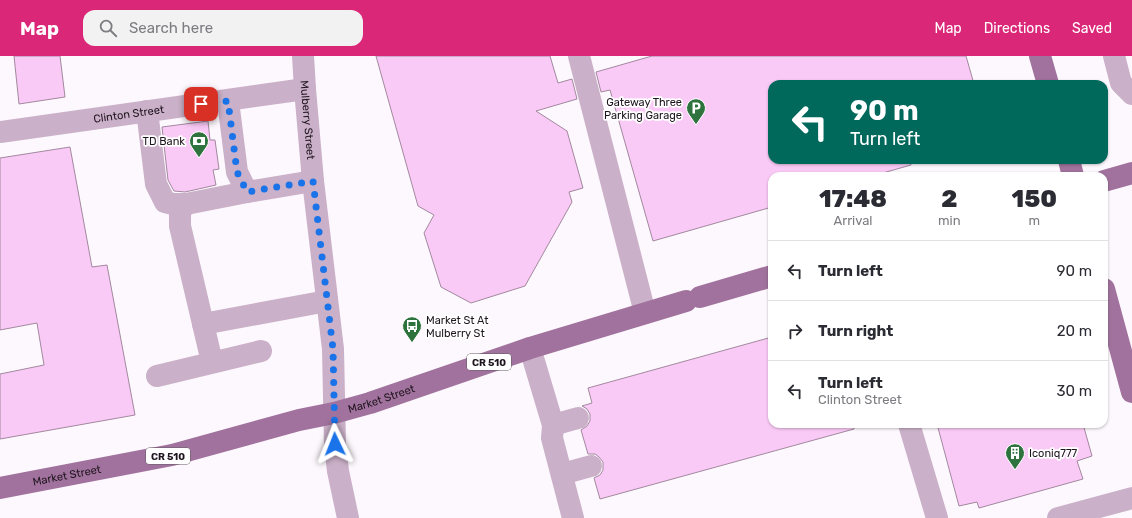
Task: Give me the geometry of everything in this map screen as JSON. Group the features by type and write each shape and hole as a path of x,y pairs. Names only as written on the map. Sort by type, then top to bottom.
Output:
{"main road":[{"path":"1040,56 1047,80"},
{"path":"1108,181 1132,173"},
{"name":"Market Street","path":"0,488 172,455 299,420 334,413 370,403 530,348 768,277"},
{"path":"1108,305 1132,392"}],"street":[{"name":"Mulberry Street","path":"304,56 305,89 313,181 333,349 335,444 348,518"},
{"path":"579,56 645,313"},
{"path":"1114,56 1121,83 1132,94"},
{"name":"Clinton Street","path":"0,132 305,89"},
{"path":"228,101 237,172 247,192"},
{"path":"147,112 156,184 165,202 186,204 313,181"},
{"path":"186,204 180,211 180,226 212,362"},
{"path":"203,324 327,301"},
{"path":"530,348 553,425 552,438 573,518"},
{"path":"157,376 261,351"},
{"path":"553,425 578,418"},
{"path":"910,428 937,518"},
{"path":"562,474 591,466"},
{"path":"1058,518 1132,498"}],"building":[{"path":"14,56 60,56 65,97 19,104"},
{"path":"376,56 550,56 558,83 572,79 577,99 536,111 567,131 583,188 569,192 572,202 525,286 471,303 441,287 424,233 434,215 418,206"},
{"name":"Gateway Three Parking Garage","path":"652,56 966,56 973,80 768,80 768,164 911,165 886,172 768,172 768,208 653,241 610,90 601,92 596,72"},
{"path":"208,121 210,140 215,140 219,169 213,170 216,185 185,192 174,191 168,180 162,127"},
{"path":"70,147 92,267 107,265 135,415 0,439 0,374 44,365 37,323 0,330 0,158"},
{"path":"768,338 768,428 854,429 600,499 594,478 600,475 603,470 603,462 595,454 588,454 581,430 587,426 590,421 590,414 587,409 582,406 592,403 588,388"},
{"name":"Iconiq777","path":"938,428 1084,428 1092,456 1077,461 1083,479 979,508 977,502 959,506"}],"place":[{"name":"Gateway Three Parking Garage","path":"696,125"},
{"name":"TD Bank","path":"199,158"},
{"name":"Market St At Mulberry St","path":"412,343"},
{"name":"Iconiq777","path":"1015,470"}],"route":[{"path":"201,104 228,101 237,172 247,192 313,181 333,349 335,444"}]}
